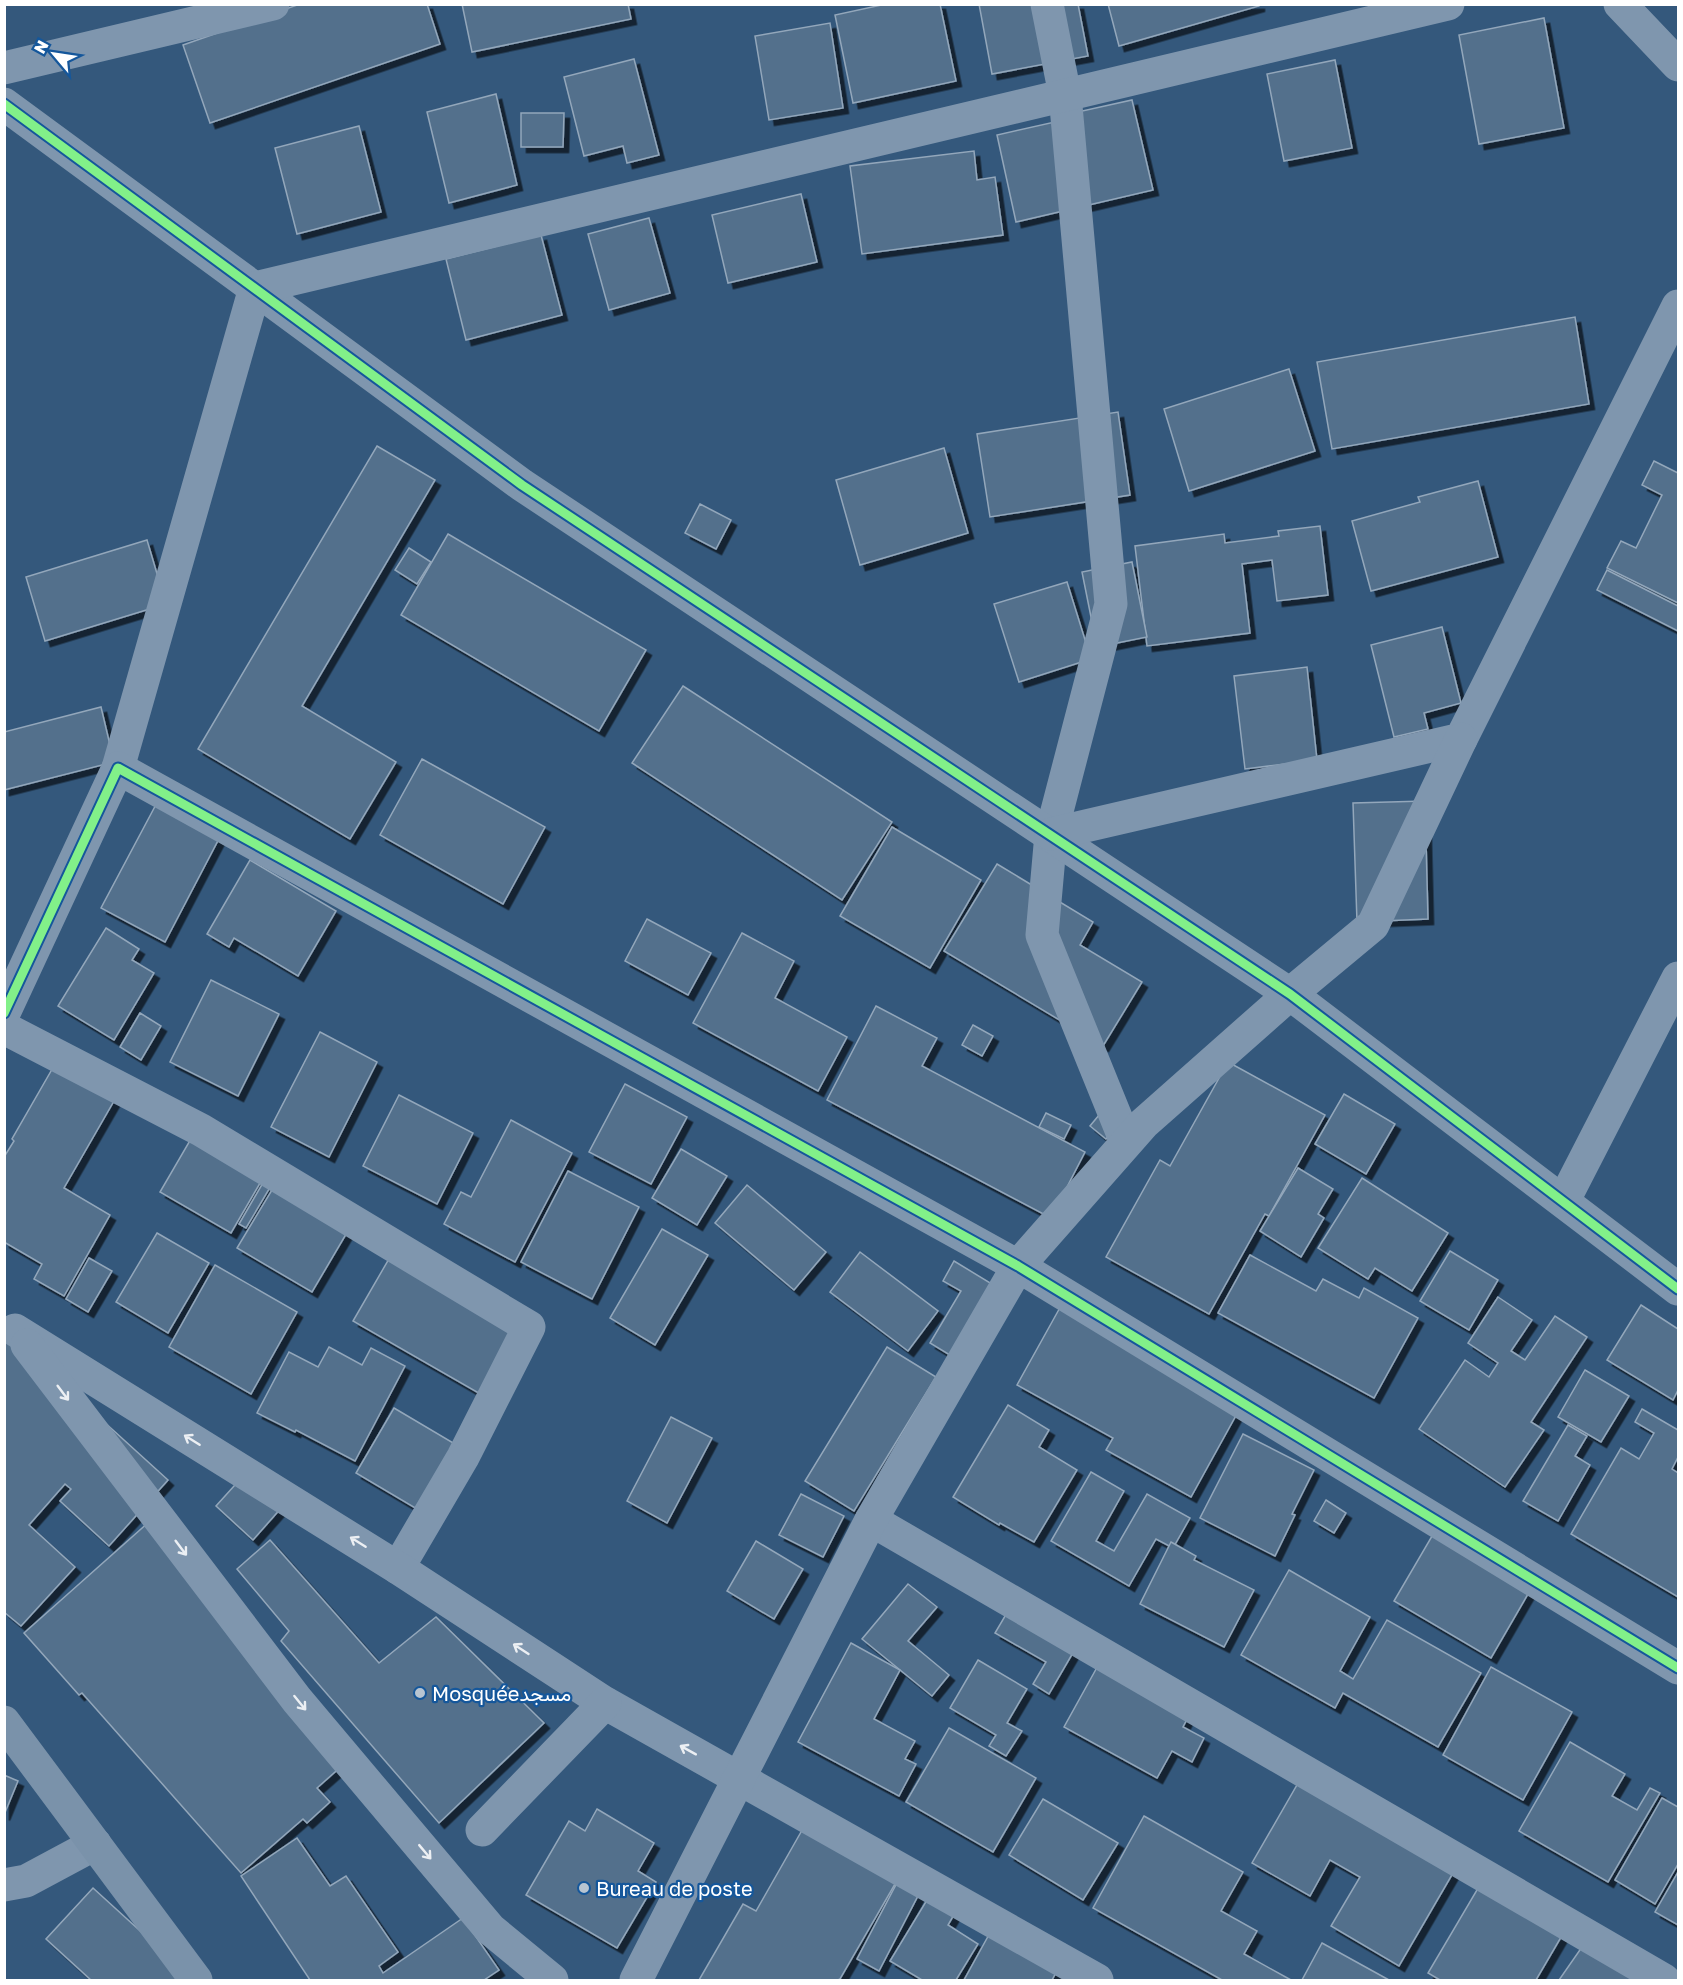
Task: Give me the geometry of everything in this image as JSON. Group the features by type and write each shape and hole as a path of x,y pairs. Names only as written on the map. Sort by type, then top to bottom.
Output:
{"main road":[{"path":"4,1722 196,1980"}],"street":[{"path":"4,68 273,4"},
{"path":"1047,4 1065,95 1111,604 1050,834 1042,935 1126,1142"},
{"path":"255,288 1448,4"},
{"path":"1620,4 1678,64"},
{"path":"4,104 522,485 1290,994 1678,1288"},
{"path":"4,1013 118,768 255,288"},
{"path":"636,1980 871,1520 1018,1266 1143,1124 1290,994 1373,925 1461,739 1678,306"},
{"path":"1050,834 1461,739"},
{"path":"118,768 1018,1266 1678,1668"},
{"path":"1564,1200 1678,978"},
{"path":"4,1028 201,1130 529,1327 463,1457 398,1568"},
{"path":"10,1325 398,1568 605,1703 1097,1980"},
{"path":"10,1325 297,1700 490,1929 552,1980"},
{"path":"871,1520 1664,1980"},
{"path":"482,1830 605,1703"},
{"path":"4,1885 26,1881 95,1844"}],"building":[{"path":"300,4 427,4 440,44 210,123 183,45"},
{"path":"462,4 628,4 631,19 472,52"},
{"path":"886,4 940,4 956,81 853,103 835,15"},
{"path":"979,4 1078,4 1088,56 992,74"},
{"path":"1108,4 1259,4 1259,6 1119,46"},
{"path":"1544,18 1564,128 1479,144 1459,35"},
{"path":"830,23 843,108 769,120 755,36"},
{"path":"634,59 659,155 627,163 623,146 584,156 564,77"},
{"path":"1335,60 1352,148 1284,161 1267,74"},
{"path":"496,94 517,185 449,203 427,112"},
{"path":"1132,100 1153,190 1016,222 997,135 1064,120 1064,115"},
{"path":"521,113 564,113 563,147 521,147"},
{"path":"359,126 381,212 297,234 275,148"},
{"path":"974,151 977,180 995,177 1003,235 862,254 850,166"},
{"path":"801,194 817,262 728,283 712,215"},
{"path":"649,218 670,293 609,310 588,234"},
{"path":"541,235 562,315 466,340 446,259"},
{"path":"1575,317 1589,404 1332,449 1317,362"},
{"path":"1289,369 1315,451 1189,491 1164,409"},
{"path":"1118,412 1130,495 990,517 977,434"},
{"path":"377,446 435,480 302,706 396,762 350,839 198,749"},
{"path":"944,448 968,533 860,565 836,480"},
{"path":"1654,461 1678,473 1678,603 1607,568 1621,541 1636,548 1662,495 1642,485"},
{"path":"1478,481 1498,557 1371,591 1352,521 1420,502 1418,497"},
{"path":"700,504 731,520 716,549 685,533"},
{"path":"1320,526 1328,595 1277,601 1272,560 1242,564 1250,633 1147,646 1135,546 1224,534 1225,543 1279,536 1278,531"},
{"path":"448,534 646,650 599,731 401,615"},
{"path":"147,540 166,604 45,641 26,577"},
{"path":"409,548 431,562 417,584 395,570"},
{"path":"1132,562 1147,637 1097,647 1082,572"},
{"path":"1607,570 1678,606 1678,631 1597,590"},
{"path":"1067,582 1091,659 1019,682 994,604"},
{"path":"1442,627 1461,703 1424,713 1428,729 1394,737 1371,645"},
{"path":"1307,667 1317,760 1245,769 1234,676"},
{"path":"683,686 892,822 842,900 632,763"},
{"path":"101,707 114,762 4,790 4,732"},
{"path":"422,759 545,827 503,904 380,835"},
{"path":"160,797 223,831 165,942 101,908"},
{"path":"1425,801 1428,919 1357,922 1353,803"},
{"path":"892,827 981,880 930,968 840,916"},
{"path":"250,860 336,911 298,976 234,938 229,947 207,934"},
{"path":"997,864 1093,922 1080,945 1142,982 1103,1046 944,951"},
{"path":"647,919 711,953 688,995 625,961"},
{"path":"106,928 139,949 132,960 154,973 114,1040 58,1006"},
{"path":"742,933 794,961 775,998 847,1037 818,1091 693,1023"},
{"path":"211,980 279,1014 238,1096 170,1062"},
{"path":"876,1006 937,1038 922,1066 1085,1152 1051,1218 827,1100"},
{"path":"140,1013 161,1026 141,1060 120,1047"},
{"path":"973,1025 993,1036 982,1056 962,1045"},
{"path":"320,1032 377,1062 329,1157 271,1127"},
{"path":"62,1052 122,1087 64,1188 110,1215 64,1296 34,1279 42,1264 4,1242 4,1157"},
{"path":"1228,1062 1325,1115 1269,1216 1265,1214 1209,1314 1106,1257 1160,1160 1170,1166"},
{"path":"625,1084 687,1117 651,1184 589,1152"},
{"path":"1344,1094 1395,1124 1366,1174 1315,1144"},
{"path":"399,1095 473,1133 437,1204 363,1166"},
{"path":"1104,1109 1120,1122 1106,1139 1090,1126"},
{"path":"1046,1113 1071,1125 1064,1139 1039,1127"},
{"path":"511,1120 572,1153 515,1262 444,1224 461,1192 471,1197"},
{"path":"199,1125 270,1166 231,1233 160,1192"},
{"path":"681,1149 727,1176 697,1225 652,1198"},
{"path":"1298,1168 1333,1189 1318,1214 1324,1218 1301,1257 1260,1231"},
{"path":"271,1169 278,1174 246,1228 239,1224"},
{"path":"568,1171 639,1207 592,1299 521,1262"},
{"path":"281,1175 355,1219 312,1292 237,1248"},
{"path":"1362,1178 1448,1233 1412,1291 1375,1268 1368,1279 1318,1248"},
{"path":"747,1185 826,1252 794,1290 715,1223"},
{"path":"662,1229 708,1255 655,1345 610,1318"},
{"path":"157,1233 209,1263 168,1333 116,1302"},
{"path":"397,1245 533,1324 489,1399 353,1321"},
{"path":"1450,1251 1498,1280 1469,1330 1420,1301"},
{"path":"860,1252 938,1311 908,1351 830,1292"},
{"path":"1250,1255 1316,1291 1323,1279 1359,1298 1364,1288 1418,1318 1374,1398 1218,1313"},
{"path":"89,1258 112,1271 88,1312 66,1299"},
{"path":"954,1261 1005,1292 963,1363 930,1343 961,1291 943,1281"},
{"path":"215,1265 297,1312 251,1394 169,1347"},
{"path":"1067,1295 1239,1410 1191,1497 1106,1450 1113,1438 1017,1385"},
{"path":"1498,1297 1532,1320 1511,1351 1525,1360 1555,1316 1587,1337 1531,1422 1544,1430 1505,1487 1419,1429 1465,1360 1489,1377 1498,1363 1468,1343"},
{"path":"1641,1305 1678,1329 1678,1390 1673,1400 1607,1360"},
{"path":"4,1331 168,1480 109,1546 60,1501 71,1489 65,1484 29,1525 75,1567 21,1626 4,1612"},
{"path":"329,1347 362,1365 371,1348 405,1366 355,1461 296,1430 295,1432 257,1413 289,1352 318,1367"},
{"path":"887,1347 936,1377 854,1511 805,1481"},
{"path":"1585,1370 1629,1396 1601,1442 1558,1417"},
{"path":"1008,1405 1049,1430 1039,1447 1077,1470 1034,1542 1000,1523 999,1525 953,1497"},
{"path":"394,1408 460,1447 422,1512 356,1473"},
{"path":"1642,1409 1678,1430 1678,1457 1672,1469 1678,1473 1678,1597 1571,1534 1621,1448 1639,1459 1654,1433 1635,1422"},
{"path":"671,1417 712,1438 667,1523 627,1501"},
{"path":"1568,1425 1587,1436 1575,1456 1590,1465 1558,1521 1523,1501"},
{"path":"1243,1434 1314,1470 1292,1514 1295,1515 1275,1556 1200,1518"},
{"path":"253,1465 290,1498 253,1540 216,1506"},
{"path":"1091,1472 1124,1491 1096,1541 1114,1551 1147,1494 1190,1518 1173,1548 1156,1539 1129,1586 1051,1541"},
{"path":"801,1494 844,1516 823,1557 779,1535"},
{"path":"1326,1500 1346,1513 1334,1533 1314,1521"},
{"path":"159,1513 352,1757 317,1788 330,1802 307,1823 303,1819 241,1873 82,1693 79,1695 24,1633"},
{"path":"1442,1519 1539,1575 1491,1658 1394,1601"},
{"name":"Mosquéeمسجد","path":"270,1540 379,1663 436,1617 544,1723 439,1823 281,1641 289,1631 237,1569"},
{"path":"756,1541 803,1569 774,1619 727,1591"},
{"path":"1171,1542 1196,1556 1194,1560 1254,1590 1224,1647 1140,1604"},
{"path":"1289,1570 1370,1617 1340,1671 1353,1679 1387,1620 1481,1673 1438,1747 1343,1693 1335,1708 1241,1655"},
{"path":"908,1584 937,1607 908,1641 949,1675 932,1696 862,1639"},
{"path":"1008,1611 1074,1651 1049,1694 1033,1684 1046,1662 995,1633"},
{"path":"851,1643 900,1670 874,1719 915,1741 905,1759 916,1764 899,1796 798,1742"},
{"path":"1105,1653 1196,1702 1183,1727 1204,1738 1192,1762 1172,1751 1157,1778 1064,1727"},
{"path":"978,1660 1027,1689 1007,1723 1022,1731 1006,1756 989,1746 996,1735 950,1708"},
{"path":"1491,1667 1572,1712 1523,1800 1443,1755"},
{"path":"949,1728 1036,1778 993,1852 906,1802"},
{"path":"1570,1742 1625,1774 1612,1796 1637,1810 1650,1788 1660,1793 1608,1882 1519,1831"},
{"path":"1305,1771 1460,1861 1399,1966 1331,1926 1360,1877 1330,1860 1310,1896 1252,1863"},
{"path":"4,1775 18,1781 4,1815"},
{"path":"1662,1798 1678,1807 1678,1864 1655,1904 1615,1880"},
{"path":"1043,1799 1118,1843 1083,1900 1009,1855"},
{"path":"597,1809 654,1843 638,1871 656,1882 617,1948 526,1895 569,1821 585,1831"},
{"path":"1144,1816 1243,1872 1221,1911 1257,1931 1244,1954 1291,1980 1222,1980 1093,1908"},
{"path":"809,1818 902,1872 840,1979 699,1980 743,1904 756,1911"},
{"path":"297,1838 330,1886 346,1876 398,1952 379,1966 383,1973 463,1918 499,1970 484,1980 310,1980 241,1876"},
{"path":"1678,1872 1678,1925 1655,1912"},
{"path":"1484,1878 1567,1927 1536,1980 1440,1980 1428,1973"},
{"path":"899,1879 921,1890 879,1971 857,1959"},
{"path":"93,1888 194,1980 91,1980 46,1939"},
{"path":"933,1890 959,1906 948,1925 978,1944 956,1980 922,1980 890,1961"},
{"path":"991,1931 1059,1967 1052,1980 964,1980"},
{"path":"1591,1934 1658,1980 1559,1980"},
{"path":"1322,1943 1389,1980 1302,1980"}],"cycle path":[{"path":"4,104 522,485 1290,994 1678,1289"},
{"path":"4,1013 118,768 1018,1266 1678,1668"}],"place":[{"name":"Mosquéeمسجد","path":"420,1693"},
{"name":"Bureau de poste","path":"584,1888"}]}
